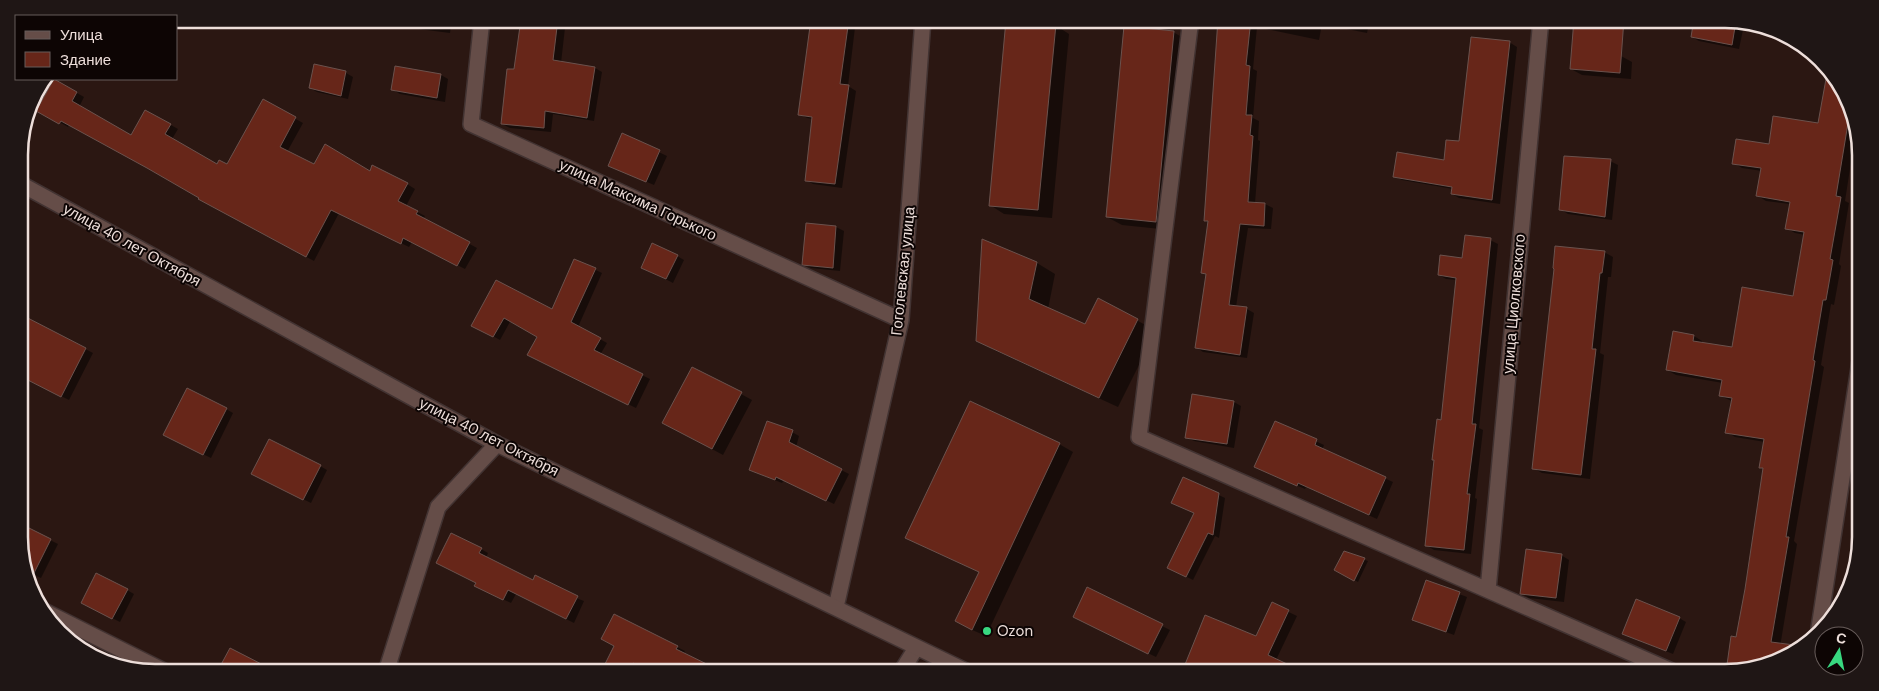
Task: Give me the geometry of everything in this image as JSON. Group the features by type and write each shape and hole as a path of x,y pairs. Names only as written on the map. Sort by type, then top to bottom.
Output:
{"street":[{"name":"улица Максима Горького","path":"481,28 471,124 901,320"},
{"name":"Гоголевская улица","path":"836,607 901,320 922,28"},
{"path":"1190,28 1139,437 1654,663"},
{"name":"улица Циолковского","path":"1488,590 1539,28"},
{"name":"улица 40 лет Октября","path":"28,188 498,444 950,663"},
{"path":"1819,621 1852,412"},
{"path":"389,664 438,507 498,444"},
{"path":"57,618 149,663"},
{"path":"906,664 916,648"}],"building":[{"path":"520,28 557,28 553,60 595,67 587,118 545,111 544,128 501,124 507,69 514,69"},
{"path":"810,28 848,28 840,84 849,85 835,184 805,181 812,117 798,115"},
{"path":"1005,28 1056,28 1038,210 989,206"},
{"path":"1124,28 1174,31 1156,222 1106,217"},
{"path":"1217,28 1250,28 1246,65 1250,66 1246,115 1252,115 1250,135 1253,136 1248,202 1265,203 1264,226 1240,224 1229,305 1247,307 1240,355 1195,348 1206,274 1201,273 1208,221 1204,221"},
{"path":"1573,28 1623,28 1620,73 1570,69"},
{"path":"1692,28 1735,29 1732,45 1691,37"},
{"path":"1471,37 1510,41 1492,200 1451,194 1452,187 1393,177 1397,152 1444,160 1446,140 1459,141"},
{"path":"314,64 346,71 341,96 309,88"},
{"path":"395,66 441,74 437,98 391,90"},
{"path":"1826,79 1842,106 1848,125 1836,196 1841,197 1830,259 1833,260 1826,300 1823,300 1813,360 1815,361 1786,537 1789,537 1771,642 1791,645 1765,657 1727,663 1731,636 1736,637 1745,589 1763,468 1759,468 1764,439 1725,433 1732,398 1719,396 1722,380 1666,370 1673,331 1694,335 1693,341 1732,347 1742,287 1793,296 1804,232 1785,229 1790,202 1756,196 1761,168 1732,164 1736,139 1769,144 1773,116 1818,123"},
{"path":"53,80 56,80 77,92 72,101 131,135 145,110 171,124 165,134 217,164 219,160 227,164 263,99 296,117 280,147 314,164 325,144 370,171 372,165 408,183 398,201 418,211 416,214 470,242 457,266 403,238 401,244 331,210 306,257 198,199 147,168 61,121 59,124 36,111"},
{"path":"622,133 660,150 646,182 608,166"},
{"path":"1564,156 1611,159 1605,217 1559,210"},
{"path":"806,223 836,226 833,268 802,265"},
{"path":"1465,235 1491,238 1472,424 1476,424 1467,494 1470,494 1464,550 1425,546 1434,460 1432,460 1437,419 1441,420 1456,278 1438,275 1440,255 1462,258"},
{"path":"982,239 1037,262 1029,299 1085,324 1098,298 1138,319 1099,398 976,341"},
{"path":"652,243 678,255 666,279 641,268"},
{"path":"1555,246 1605,251 1602,273 1600,273 1592,349 1596,349 1581,475 1532,469"},
{"path":"574,259 596,268 571,322 601,338 594,350 643,374 628,405 527,355 537,337 504,318 493,337 471,326 496,280 552,309"},
{"path":"28,318 86,348 61,397 28,380"},
{"path":"692,367 742,392 712,449 662,423"},
{"path":"187,388 227,408 203,455 163,435"},
{"path":"1192,394 1234,401 1227,444 1185,438"},
{"path":"970,401 1060,443 972,630 955,621 979,572 905,538"},
{"path":"767,421 793,430 789,442 842,469 826,501 776,477 775,480 749,470"},
{"path":"1275,421 1317,439 1315,445 1386,477 1369,515 1298,483 1297,486 1254,467"},
{"path":"269,439 321,465 303,500 251,474"},
{"path":"1183,477 1219,493 1213,535 1208,533 1186,577 1167,568 1194,513 1171,503"},
{"path":"28,528 51,539 33,574 28,545"},
{"path":"451,533 482,548 479,553 533,580 535,575 578,596 566,619 508,590 503,600 474,586 476,583 436,563"},
{"path":"1526,549 1562,554 1556,598 1520,594"},
{"path":"1344,551 1365,558 1354,581 1334,570"},
{"path":"96,573 128,589 112,619 81,603"},
{"path":"1426,580 1460,592 1446,632 1412,620"},
{"path":"1087,587 1163,624 1148,654 1073,617"},
{"path":"1636,599 1680,617 1666,651 1622,634"},
{"path":"1272,602 1289,610 1268,655 1286,663 1185,663 1205,615 1256,636"},
{"path":"614,614 678,646 676,649 706,664 605,664 614,646 601,639"},
{"path":"230,648 261,664 221,664"}],"place":[{"name":"Ozon","path":"987,631"}]}
